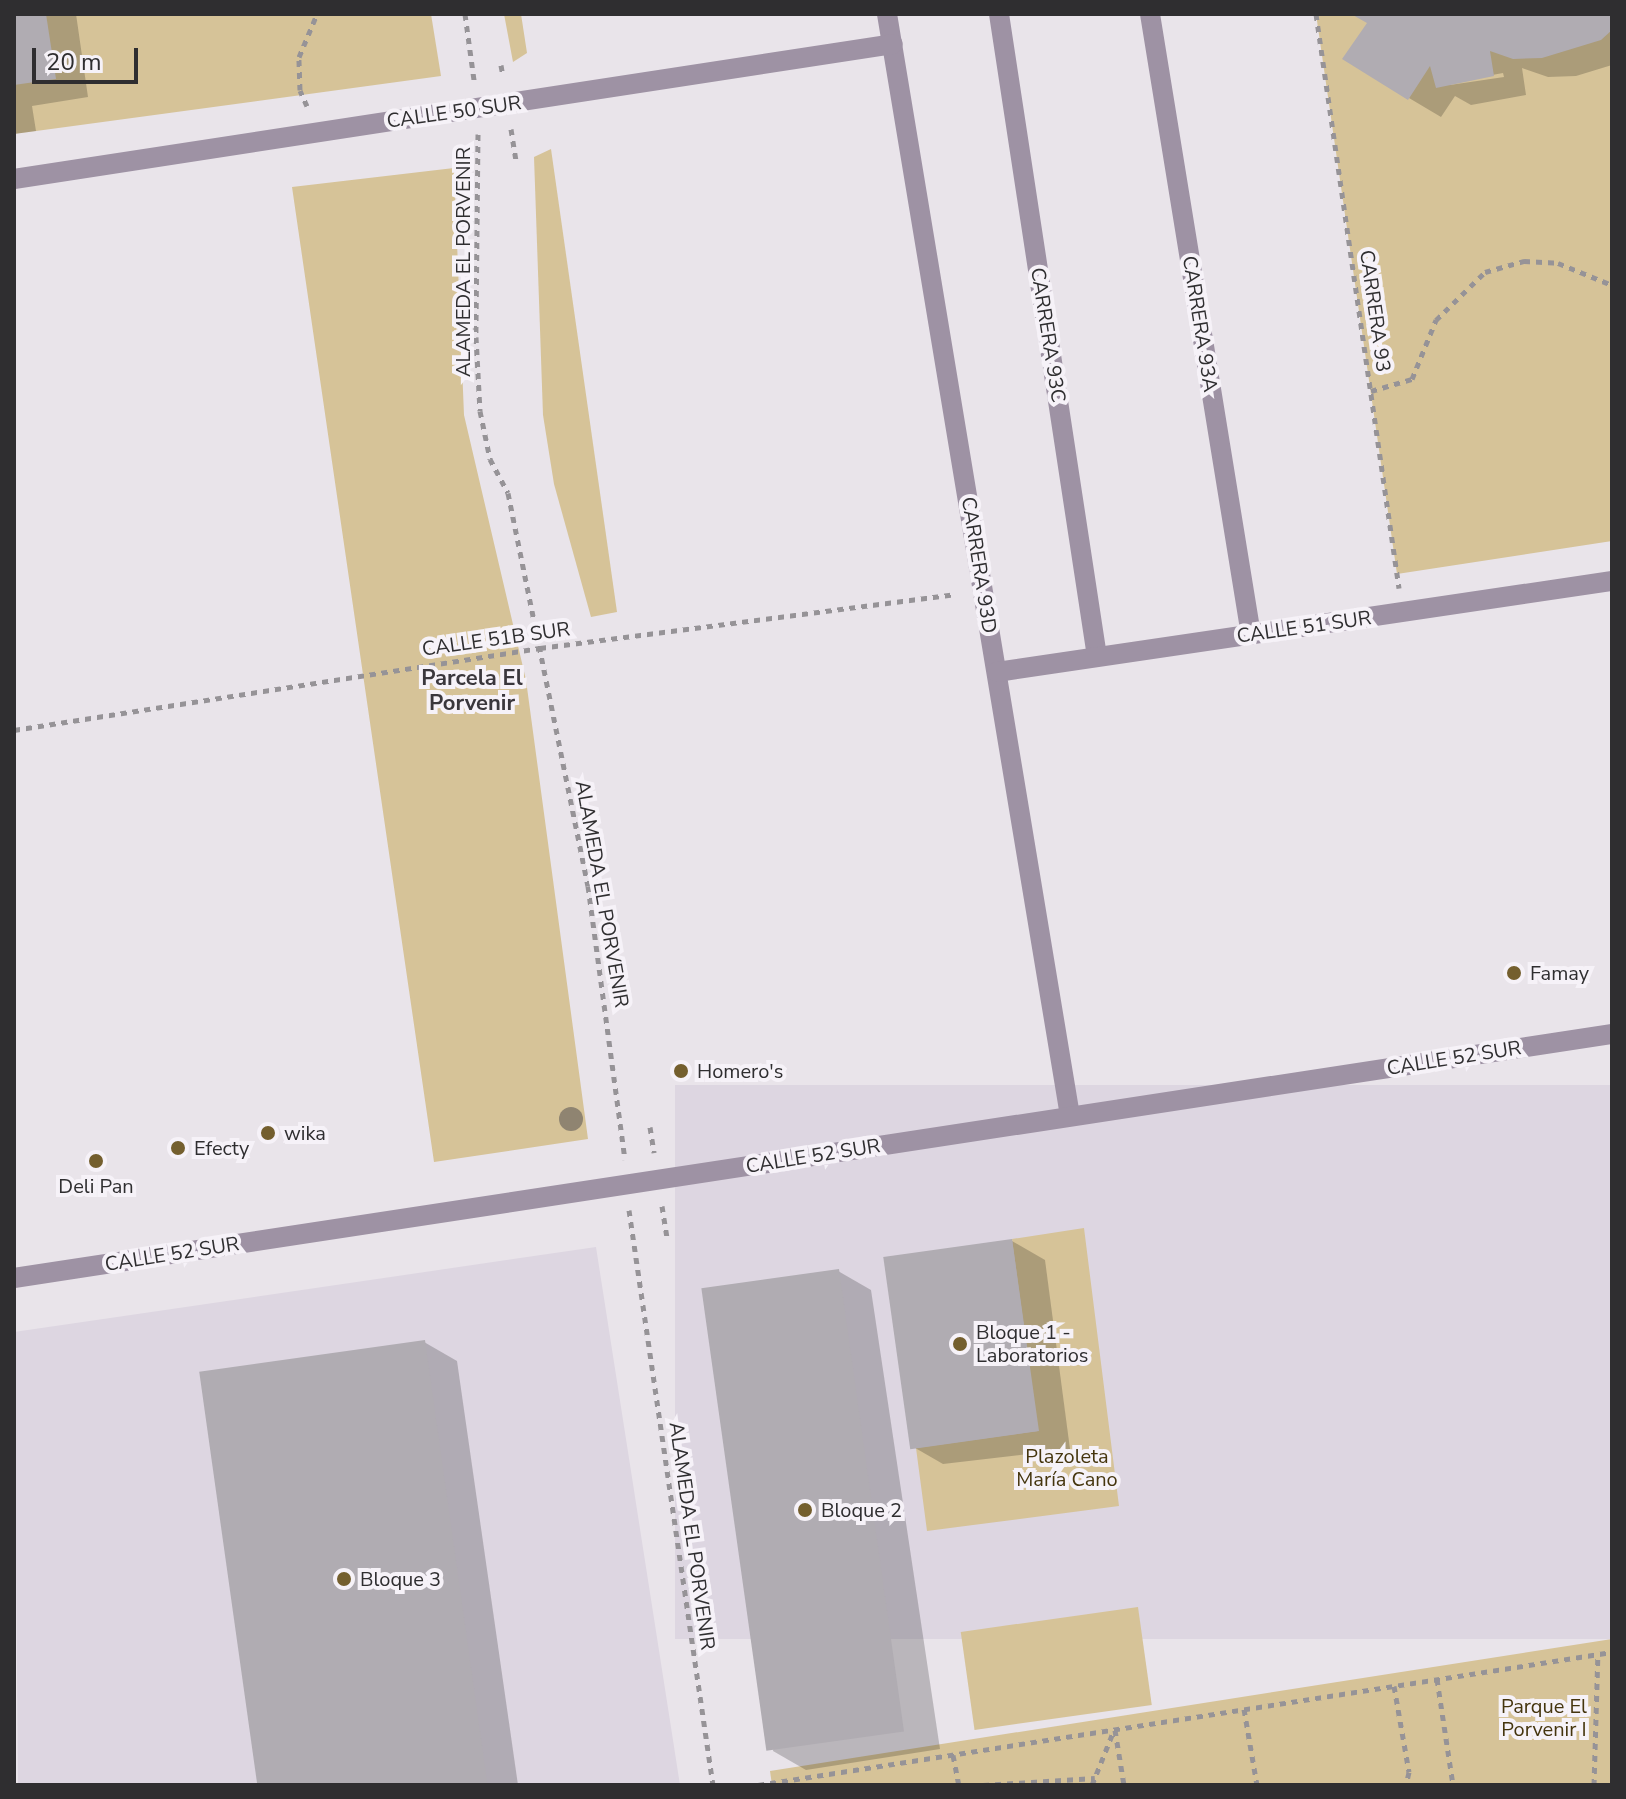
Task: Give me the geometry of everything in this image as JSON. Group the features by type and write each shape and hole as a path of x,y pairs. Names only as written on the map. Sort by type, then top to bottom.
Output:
{"street":[{"name":"CARRERA 93D","path":"887,14 1070,1116"},
{"name":"CARRERA 93C","path":"999,14 1097,657"},
{"name":"CARRERA 93A","path":"1150,14 1251,635"},
{"name":"CALLE 50 SUR","path":"14,179 893,44"},
{"name":"CALLE 51 SUR","path":"997,672 1612,581"},
{"name":"CALLE 52 SUR","path":"14,1278 1612,1034"}],"path":[{"path":"317,14 298,73 308,108 329,131"},
{"name":"ALAMEDA EL PORVENIR","path":"465,14 476,108 480,411 490,459 508,493 588,886 624,1132 626,1185 713,1785"},
{"name":"CARRERA 93","path":"1316,14 1403,612"},
{"path":"1371,391 1412,379 1436,320 1485,272 1524,261 1558,263 1612,285"},
{"name":"CALLE 51B SUR","path":"14,730 540,648 983,590"},
{"path":"758,1785 796,1782 953,1754 1612,1652"},
{"path":"1594,1785 1598,1654"},
{"path":"1437,1679 1453,1785"},
{"path":"1394,1686 1409,1772 1406,1785"},
{"path":"1244,1709 1257,1785"},
{"path":"983,1785 1094,1782 1114,1729"},
{"path":"1114,1729 1124,1785"},
{"path":"953,1754 959,1785"}],"shaded area":[{"path":"675,1085 1612,1085 1612,1639 675,1639"},
{"path":"596,1247 680,1785 18,1785 14,1332"}],"green space":[{"path":"14,14 431,14 441,76 14,134"},
{"path":"504,14 521,14 527,53 513,62"},
{"path":"1316,14 1612,14 1612,541 1397,574"},
{"path":"551,149 617,612 591,617 554,484 543,415 534,157"},
{"path":"454,168 464,415 526,680 588,1139 434,1162 292,187"},
{"name":"Plazoleta María Cano","path":"1084,1228 1119,1506 927,1531 916,1448 1038,1431 1012,1239"},
{"path":"1138,1607 1152,1705 975,1730 961,1632"},
{"name":"Parque El Porvenir I","path":"1612,1639 1612,1785 772,1785 770,1771"}],"building":[{"path":"14,14 46,14 56,79 14,85"},
{"path":"1351,14 1612,14 1612,30 1601,40 1542,58 1513,59 1490,51 1494,76 1436,88 1430,66 1408,100 1342,59 1367,23"},
{"name":"Bloque 1 - Laboratorios","path":"1012,1239 1039,1431 910,1449 883,1257"},
{"name":"Bloque 2","path":"839,1269 904,1731 766,1751 701,1288"},
{"name":"Bloque 3","path":"425,1340 487,1785 257,1785 199,1372"}],"place":[{"name":"Famay","path":"1514,973"},
{"name":"Homero's","path":"681,1071"},
{"name":"wika","path":"268,1133"},
{"name":"Efecty","path":"178,1148"},
{"name":"Deli Pan","path":"96,1161"},
{"name":"Bloque 1 - Laboratorios","path":"960,1344"},
{"name":"Bloque 2","path":"805,1510"},
{"name":"Bloque 3","path":"344,1579"}],"district":[{"name":"Parcela El Porvenir","path":"472,690"}]}
